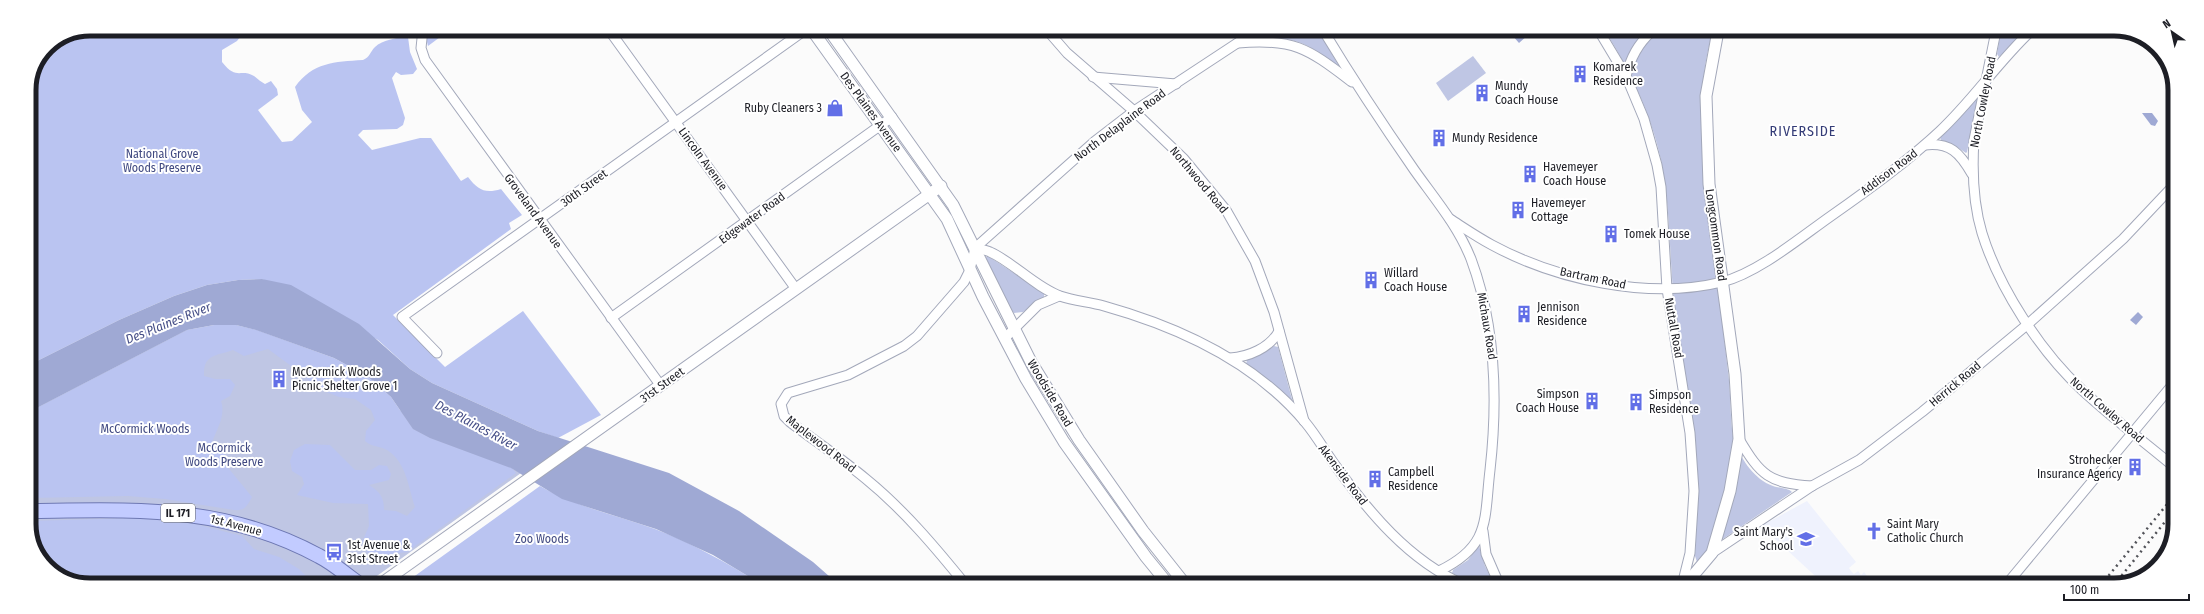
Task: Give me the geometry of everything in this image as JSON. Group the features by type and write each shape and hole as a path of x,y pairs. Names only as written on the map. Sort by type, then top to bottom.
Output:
{"main road":[{"name":"1st Avenue","path":"36,511 134,510 200,515 256,528 319,556 351,578"}],"street":[{"name":"Groveland Avenue","path":"422,36 421,48 425,60 539,220 661,386"},
{"name":"Lincoln Avenue","path":"613,36 796,289"},
{"name":"30th Street","path":"437,353 402,317 797,36"},
{"name":"Des Plaines Avenue","path":"816,36 930,194"},
{"name":"Des Plaines Avenue","path":"833,36 941,186"},
{"name":"Northwood Road","path":"1052,36 1067,53 1134,111 1184,159 1226,210 1255,261 1279,331 1305,422"},
{"name":"North Delaplaine Road","path":"975,248 1095,141 1134,111 1248,36"},
{"name":"Michaux Road","path":"1327,36 1356,85 1450,219 1470,258 1485,303 1494,358 1494,430 1483,531 1486,554 1496,578"},
{"name":"Nuttall Road","path":"1603,36 1626,76 1644,118 1657,165 1661,187 1667,289 1690,433 1694,491 1690,553 1684,578"},
{"path":"1626,76 1631,58 1638,46 1647,36"},
{"name":"Longcommon Road","path":"1691,578 1712,553 1730,491 1739,439 1735,374 1710,184 1706,124 1706,96 1717,36"},
{"name":"North Cowley Road","path":"1995,36 1974,140 1972,174 1977,212 1989,252 2005,285 2028,324 2071,379 2168,462"},
{"name":"Addison Road","path":"1723,282 1746,273 1775,255 1842,208 1925,145 1941,130 2026,36"},
{"name":"Michaux Road","path":"1237,43 1271,42 1298,47 1313,54 1356,85"},
{"path":"1093,76 1176,84"},
{"name":"Edgewater Road","path":"611,318 892,117"},
{"name":"North Cowley Road","path":"1925,145 1937,143 1957,152 1972,174"},
{"name":"Woodside Road","path":"941,186 967,229 1014,329 1039,375 1079,440 1148,538 1180,578"},
{"name":"31st Street","path":"389,578 941,186"},
{"name":"Herrick Road","path":"1712,553 1812,486 1870,453 2028,324 2123,239 2168,191"},
{"name":"Woodside Road","path":"930,194 955,235 970,270 1033,391 1064,442 1146,557 1163,578"},
{"name":"Bartram Road","path":"1450,219 1492,245 1572,276 1619,285 1667,289 1723,282"},
{"name":"Maplewood Road","path":"959,578 934,547 886,496 867,479 790,422 784,416 781,404 788,393 793,390 848,375 904,346 930,322 964,282 970,270 975,248"},
{"name":"Akenside Road","path":"975,248 990,252 1059,296 1105,306 1182,332 1230,358 1282,399 1305,422 1362,502 1396,536 1416,555 1452,578"},
{"path":"1005,338 1038,305 1059,296"},
{"path":"1230,358 1243,357 1256,351 1269,343 1279,331"},
{"path":"2012,578 2168,390"},
{"name":"Longcommon Road","path":"1739,439 1753,463 1770,478 1789,484 1812,486"},
{"path":"1439,571 1463,558 1483,531"}],"shaded area":[{"name":"Saint Mary's School","path":"1807,501 1856,562 1849,568 1851,571 1854,574 1858,571 1861,575 1864,572 1869,578 1817,578 1761,526"}],"green space":[{"name":"National Grove Woods Preserve","path":"90,36 241,36 237,41 222,50 222,62 227,68 235,73 249,74 265,84 271,81 277,89 278,95 258,110 282,142 292,141 312,122 302,110 295,87 309,73 317,68 333,63 363,60 369,56 375,47 382,42 395,38 408,37 410,52 417,69 413,74 401,75 396,72 392,78 405,118 403,125 397,129 363,130 358,135 372,150 420,138 431,138 461,181 468,177 482,190 490,191 501,189 522,215 509,223 511,229 393,315 445,367 523,311 601,415 558,438 538,431 432,383 410,369 378,340 262,279 238,280 207,285 174,296 119,320 36,362 36,90 40,69 52,52 69,40"},
{"path":"426,36 442,36 428,46"},
{"path":"1321,36 1340,68 1304,44 1293,40 1259,37"},
{"path":"1608,36 1712,36 1703,81 1703,158 1729,379 1733,438 1742,457 1750,469 1760,479 1775,487 1792,492 1717,543 1697,562 1695,556 1697,492 1695,445 1675,310 1667,197 1661,160 1652,126 1639,93"},
{"path":"2000,36 2019,36 1999,57 1997,54"},
{"path":"1473,56 1486,73 1448,101 1436,83"},
{"path":"1979,95 1966,153 1954,145 1942,141 1940,138"},
{"path":"988,256 1044,293 1044,297 1023,312 1014,313 1010,309 985,258"},
{"name":"McCormick Woods","path":"214,325 236,325 257,330 334,358 367,376 391,397 413,429 430,438 512,468 516,473 407,552 385,555 368,553 362,542 369,526 368,504 333,503 297,495 304,484 302,477 292,471 290,461 294,450 305,444 330,445 355,470 371,470 379,465 387,466 391,474 389,480 369,485 381,495 384,510 396,511 407,516 415,507 403,468 394,455 387,450 365,441 366,431 375,420 371,410 355,399 339,397 314,387 305,376 268,349 244,356 233,350 216,355 208,360 204,369 204,376 215,379 230,379 235,385 230,396 221,401 222,417 212,442 222,448 225,456 225,464 252,497 243,509 234,510 165,499 128,496 36,498 36,408 187,330"},
{"name":"McCormick Woods Preserve","path":"236,325 521,473 374,578 83,578 69,574 60,569 47,557 38,538 36,527 36,408 187,330"},
{"path":"1274,346 1278,347 1293,403 1246,364 1247,360"},
{"name":"Zoo Woods","path":"540,486 568,500 655,529 696,547 751,578 412,578"},
{"path":"139,518 195,524 242,536 254,549 279,557 299,569 308,578 83,578 69,574 60,569 47,557 40,545 36,521"},
{"path":"1479,546 1485,566 1491,578 1462,578 1452,573 1453,570 1468,560"}],"water":[{"path":"1513,36 1527,36 1519,43"},
{"path":"2142,113 2152,113 2158,121 2155,126 2151,125"},
{"name":"Des Plaines River","path":"262,279 291,285 359,324 410,369 432,383 538,431 669,473 739,511 813,562 831,578 751,578 713,555 656,529 562,499 511,468 430,438 413,429 391,397 367,376 334,358 256,330 236,325 214,325 187,330 36,408 36,362 119,320 174,296 207,285 238,280"},
{"path":"2138,312 2143,317 2136,325 2130,320"}],"railway":[{"path":"2107,578 2168,503"},
{"path":"2120,578 2168,518"}],"place":[{"name":"Komarek Residence","path":"1580,74"},
{"name":"Mundy Coach House","path":"1482,93"},
{"name":"Ruby Cleaners 3","path":"835,108"},
{"name":"Mundy Residence","path":"1439,138"},
{"name":"Havemeyer Coach House","path":"1530,174"},
{"name":"Havemeyer Cottage","path":"1518,210"},
{"name":"Tomek House","path":"1611,234"},
{"name":"Willard Coach House","path":"1371,280"},
{"name":"Jennison Residence","path":"1524,314"},
{"name":"McCormick Woods Picnic Shelter Grove 1","path":"279,379"},
{"name":"Simpson Coach House","path":"1592,401"},
{"name":"Simpson Residence","path":"1636,402"},
{"name":"Strohecker Insurance Agency","path":"2135,467"},
{"name":"Campbell Residence","path":"1375,479"},
{"name":"Saint Mary Catholic Church","path":"1874,531"},
{"name":"Saint Mary's School","path":"1806,539"},
{"name":"1st Avenue & 31st Street","path":"334,552"}],"district":[{"name":"RIVERSIDE","path":"1803,131"}]}
